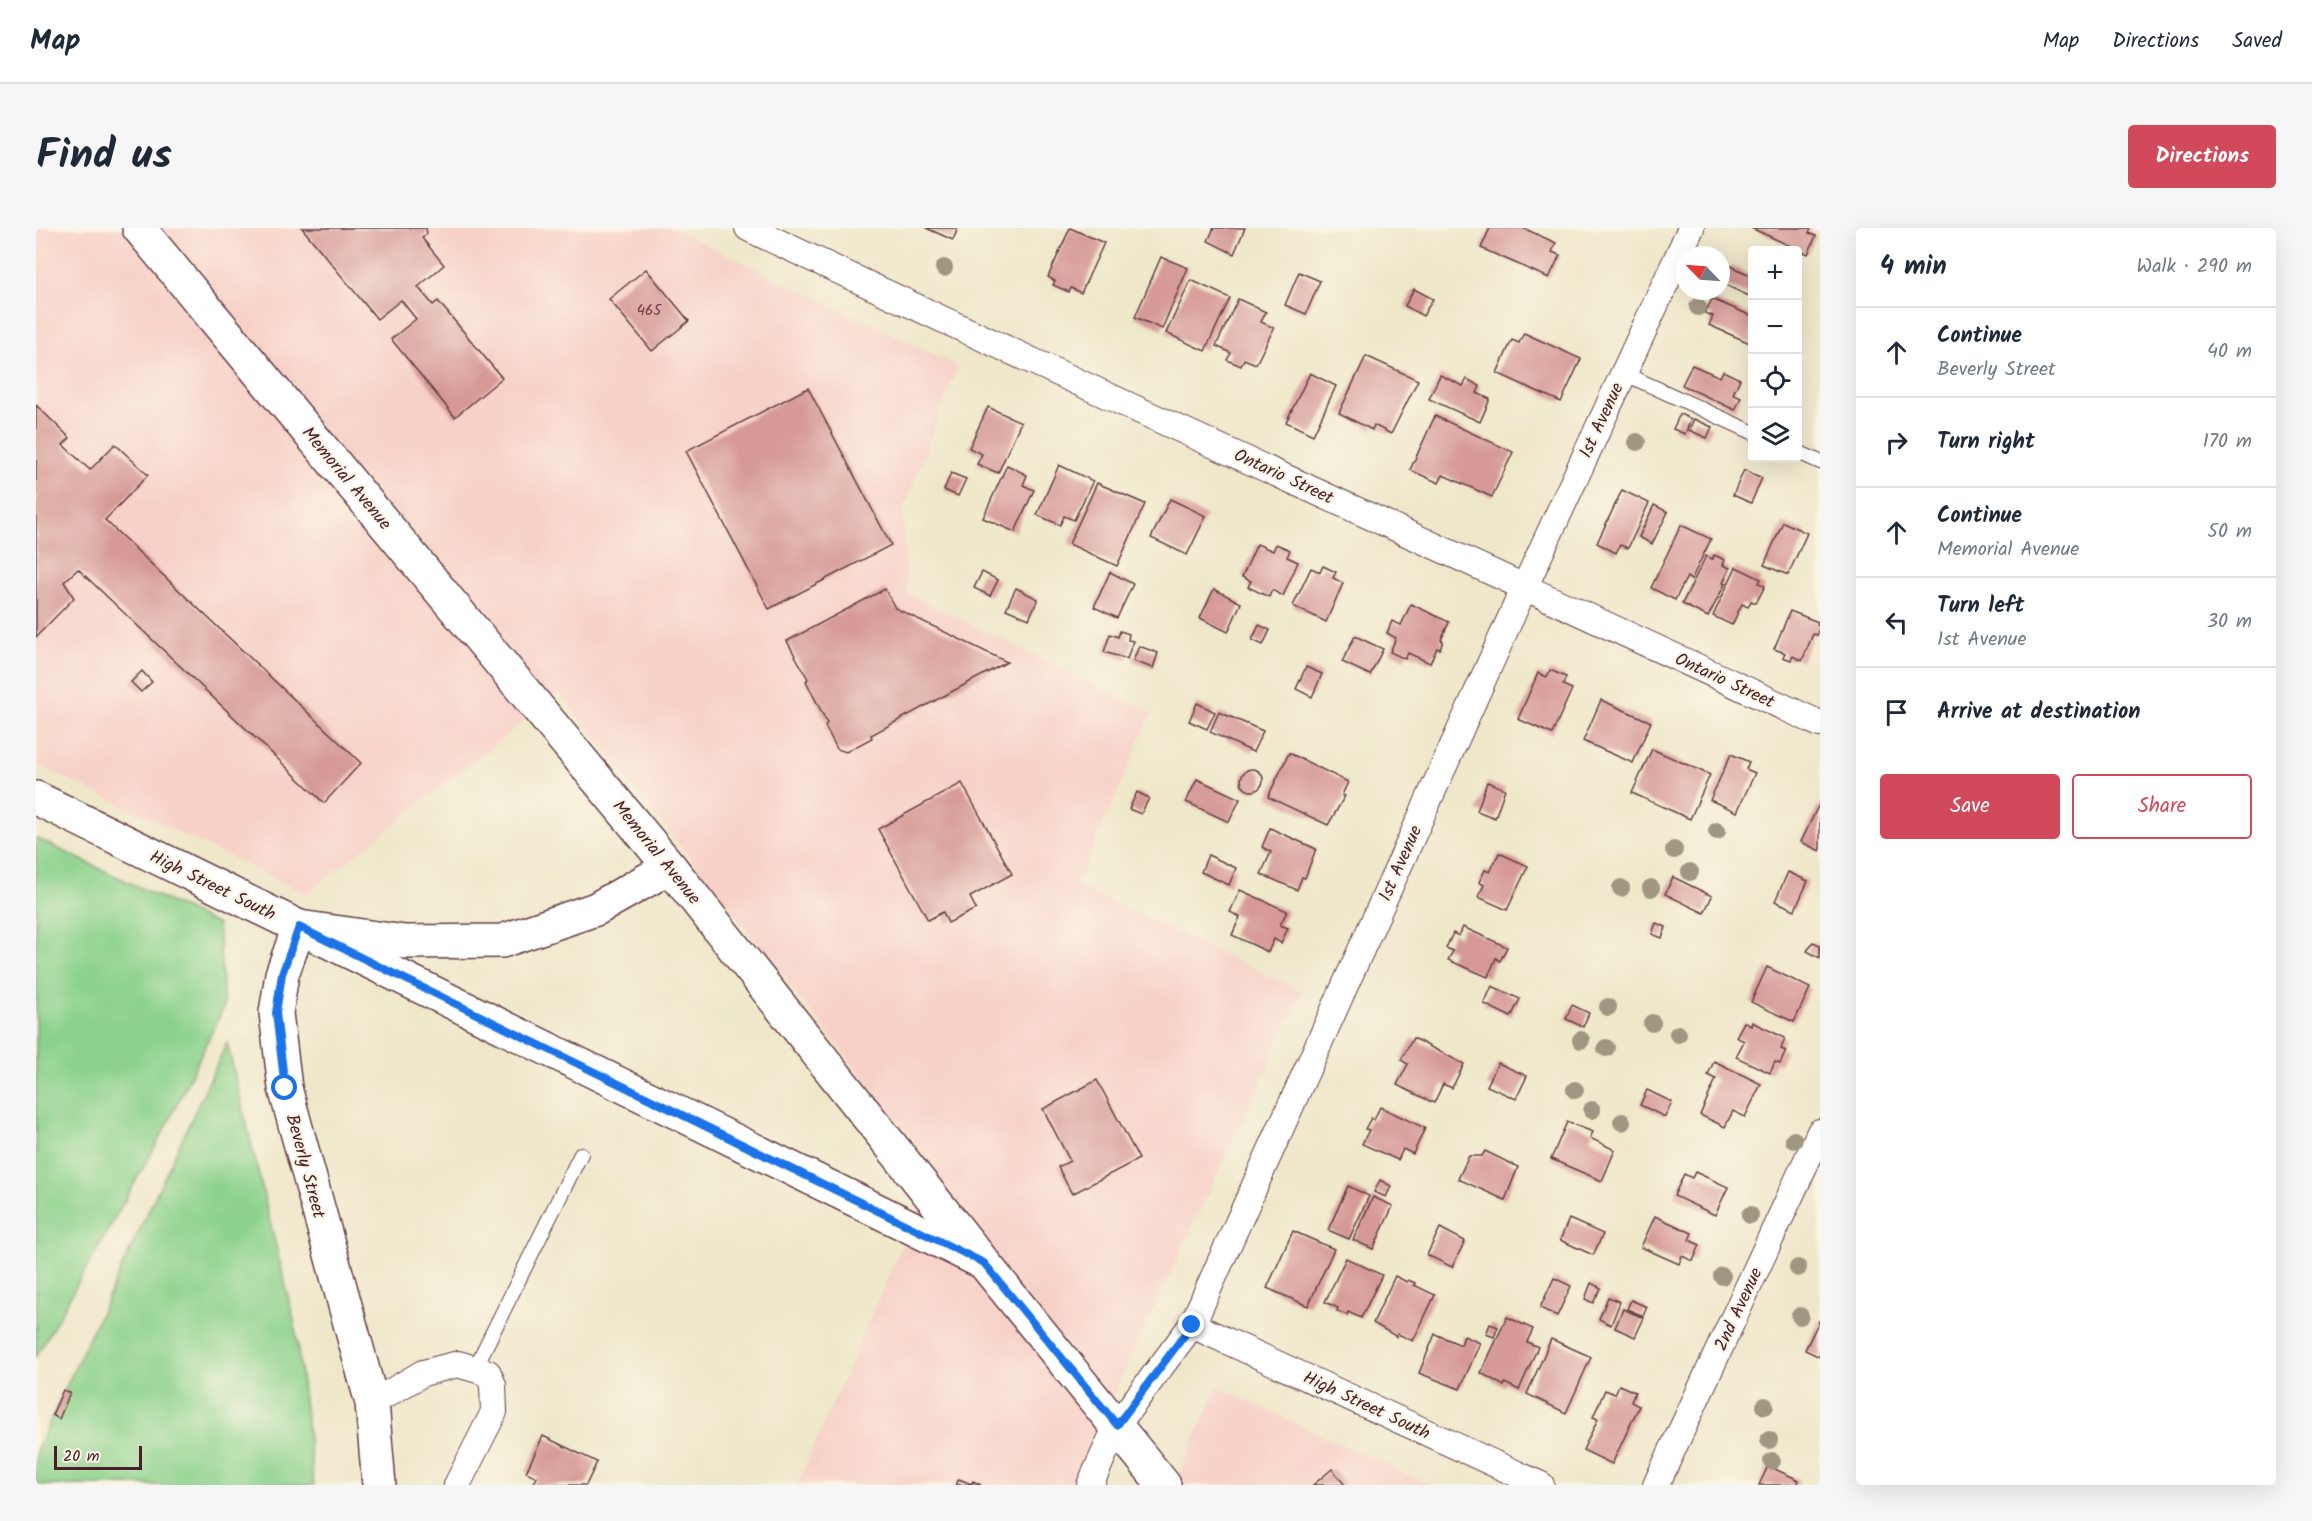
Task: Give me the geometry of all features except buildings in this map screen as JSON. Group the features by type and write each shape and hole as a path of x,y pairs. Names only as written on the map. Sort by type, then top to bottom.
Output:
{"main road":[{"name":"Memorial Avenue","path":"139,228 670,867 984,1263 1164,1485"},
{"name":"High Street South","path":"36,798 299,927 405,942 502,940 597,909 670,867"},
{"path":"299,927 984,1263"},
{"name":"Beverly Street","path":"299,927 282,974 276,1013 285,1088 372,1403 379,1485"}],"street":[{"name":"Ontario Street","path":"748,228 1820,724"},
{"name":"1st Avenue","path":"1089,1485 1117,1425 1192,1325 1525,586 1691,228"},
{"name":"2nd Avenue","path":"1656,1485 1820,1132"},
{"name":"High Street South","path":"1192,1325 1541,1485"},
{"path":"372,1403 423,1373 458,1364 488,1373 493,1385 494,1412 457,1485"}],"lane":[{"path":"1623,373 1748,430"},
{"path":"1802,454 1820,462"},
{"path":"475,1368 581,1154"}],"shaded area":[{"path":"36,228 672,228 958,366 903,510 907,593 1152,713 1077,885 1303,992 1071,1485 797,1485 935,1169 559,693 307,894 36,764"},
{"path":"1218,1387 1430,1485 1173,1485"}],"green space":[{"path":"36,838 218,925 224,1007 164,1131 36,1357"},
{"path":"227,1043 295,1325 314,1485 36,1485 36,1451"}],"route":[{"path":"285,1088 276,1013 282,974 299,927 984,1263 1117,1425 1192,1325"}]}
